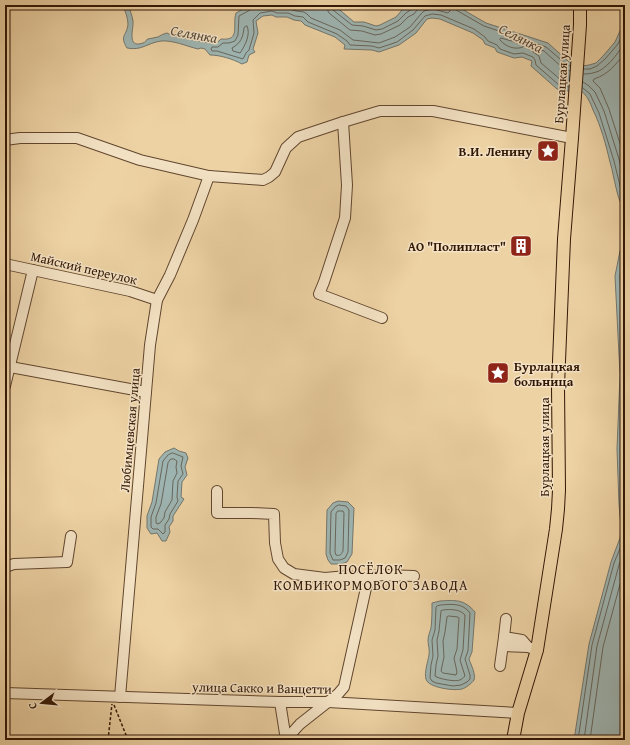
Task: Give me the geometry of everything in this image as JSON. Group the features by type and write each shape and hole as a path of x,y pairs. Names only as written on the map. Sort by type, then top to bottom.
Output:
{"main road":[{"name":"Бурлацкая улица","path":"512,740 518,713 532,670 533,648 556,530 558,509 558,386 564,239 580,5"}],"street":[{"path":"5,140 20,138 77,138 140,160 209,176 263,180 275,172 286,148 298,137 380,110 433,111 572,138"},
{"path":"343,122 346,185 345,218 319,294 382,318"},
{"name":"Любимцевская улица","path":"116,700 150,345 157,300 170,275 194,220 209,176"},
{"name":"Майский переулок","path":"5,264 130,291 157,300"},
{"path":"5,386 8,366 33,270"},
{"path":"8,366 146,392"},
{"path":"217,491 217,513 274,514 275,544 278,559 284,568 294,574 324,578 347,576 370,580"},
{"path":"5,567 14,564 67,562 71,536"},
{"path":"287,740 300,724 338,694 344,687 366,588 373,576 414,576"},
{"path":"500,666 506,619"},
{"path":"503,641 533,648"},
{"name":"улица Сакко и Ванцетти","path":"5,693 116,700 328,702 518,713"},
{"path":"280,702 287,740"}],"path":[{"path":"108,740 116,700"},
{"path":"116,700 116,709 128,740"}],"water":[{"name":"Селянка","path":"123,5 128,5 132,15 132,37 134,43 138,44 167,33 191,40 216,43 221,39 231,38 234,32 236,13 252,5 334,5 354,22 364,22 376,26 396,17 403,9 414,5 455,5 486,23 548,43 568,61 582,66 596,63 603,56 615,42 625,20 625,212 618,194 601,129 591,104 585,94 580,90 566,91 557,89 531,66 532,61 522,57 514,58 497,52 495,48 485,44 483,40 473,33 440,19 427,19 416,33 399,45 379,52 372,50 344,49 345,45 335,37 305,25 301,21 272,15 263,16 256,21 258,33 253,49 255,52 249,55 247,62 242,64 235,60 210,55 205,49 198,49 170,41 156,42 141,48 127,48 124,38 128,22"},
{"path":"625,241 625,740 574,740 589,644 611,562 620,538 621,528 617,449 620,375 615,276 620,251"},
{"path":"174,448 186,453 188,458 185,467 187,475 182,482 181,497 184,499 173,516 173,521 169,527 170,532 166,541 162,541 157,533 151,534 147,528 147,516 152,502 159,459 165,452"},
{"path":"338,501 348,502 354,508 352,554 347,562 341,564 331,564 326,554 327,510 333,503"},
{"path":"440,601 459,601 467,605 475,612 472,652 469,659 474,672 474,680 462,689 454,690 436,687 431,685 426,679 429,653 428,637 431,628 432,603"}],"place":[{"name":"В.И. Ленину","path":"548,151"},
{"name":"АО \"Полипласт\"","path":"521,246"},
{"name":"Бурлацкая больница","path":"498,373"}],"district":[{"name":"ПОСЁЛОК КОМБИКОРМОВОГО ЗАВОДА","path":"371,578"}]}
